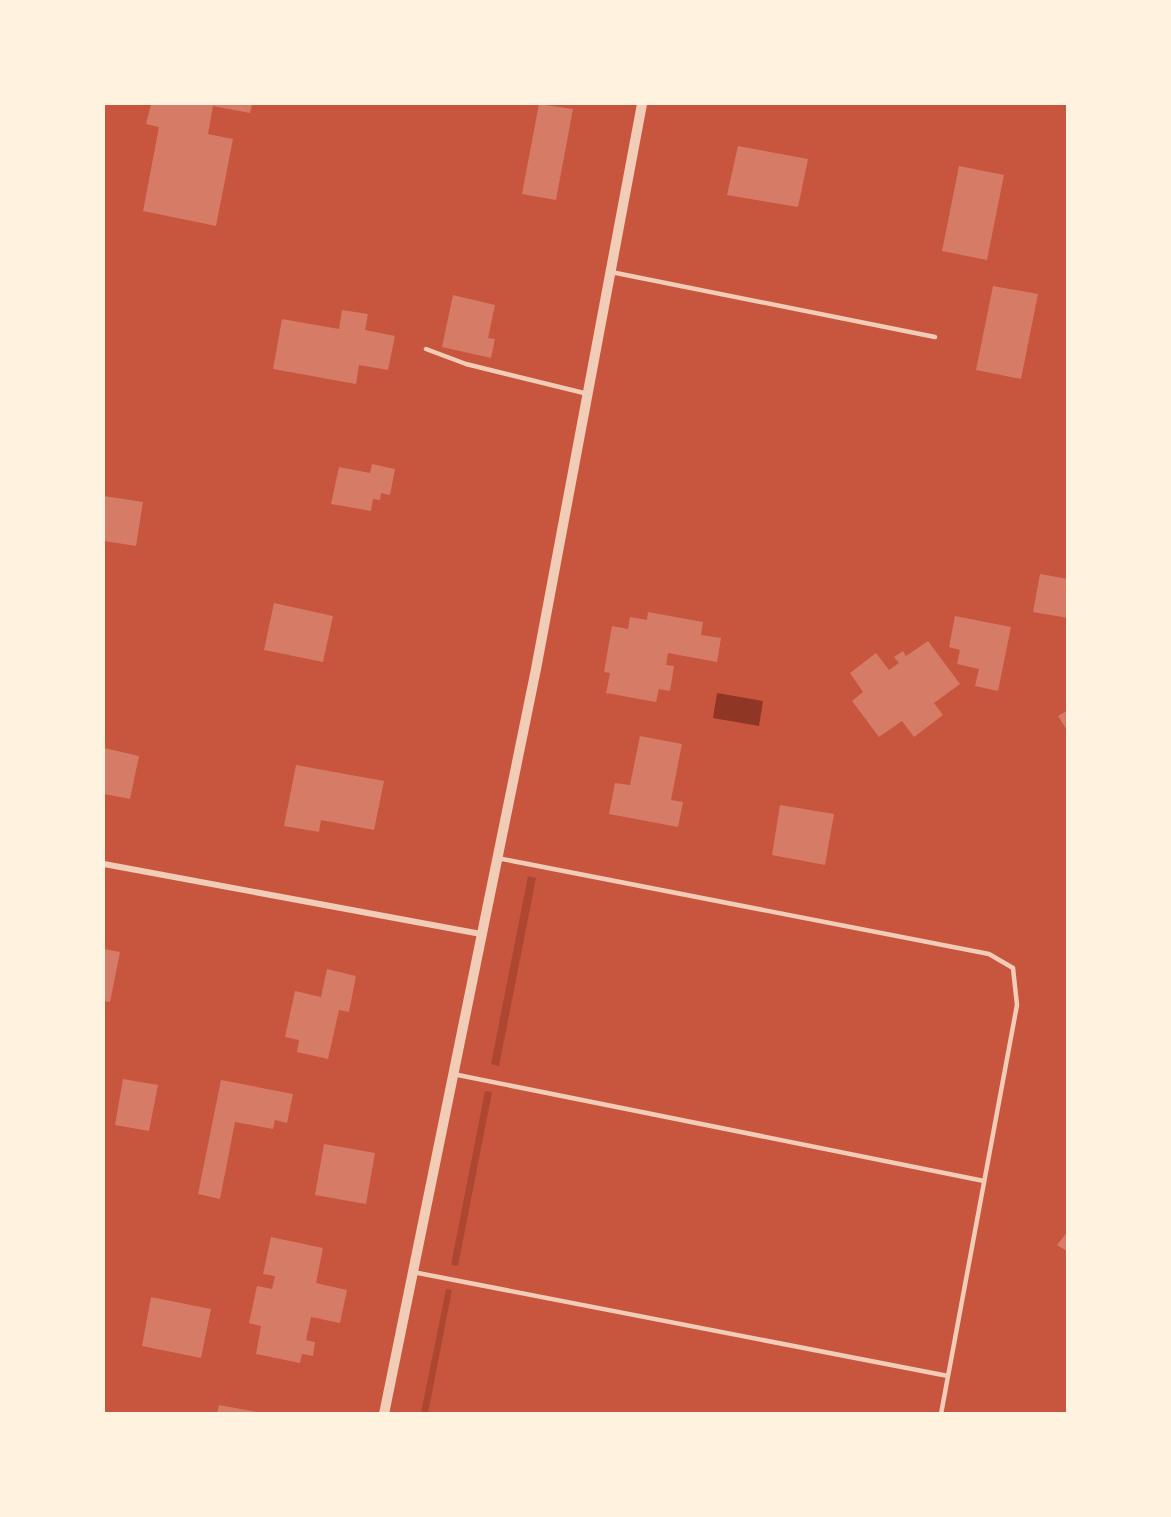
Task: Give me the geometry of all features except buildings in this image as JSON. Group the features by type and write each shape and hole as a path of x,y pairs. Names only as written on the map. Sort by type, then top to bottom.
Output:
{"street":[{"path":"384,1413 536,669 642,104"},
{"path":"104,864 482,934"}],"lane":[{"path":"611,272 935,338"},
{"path":"426,349 466,364 588,394"},
{"path":"497,858 989,954 1013,968 1017,1005 941,1413"},
{"path":"453,1074 984,1181"},
{"path":"413,1272 948,1376"}],"shaded area":[{"path":"717,693 763,701 759,726 713,718"},
{"path":"528,876 536,878 499,1066 491,1064"},
{"path":"485,1091 492,1092 458,1266 451,1265"},
{"path":"446,1289 452,1290 428,1413 421,1413"}]}
